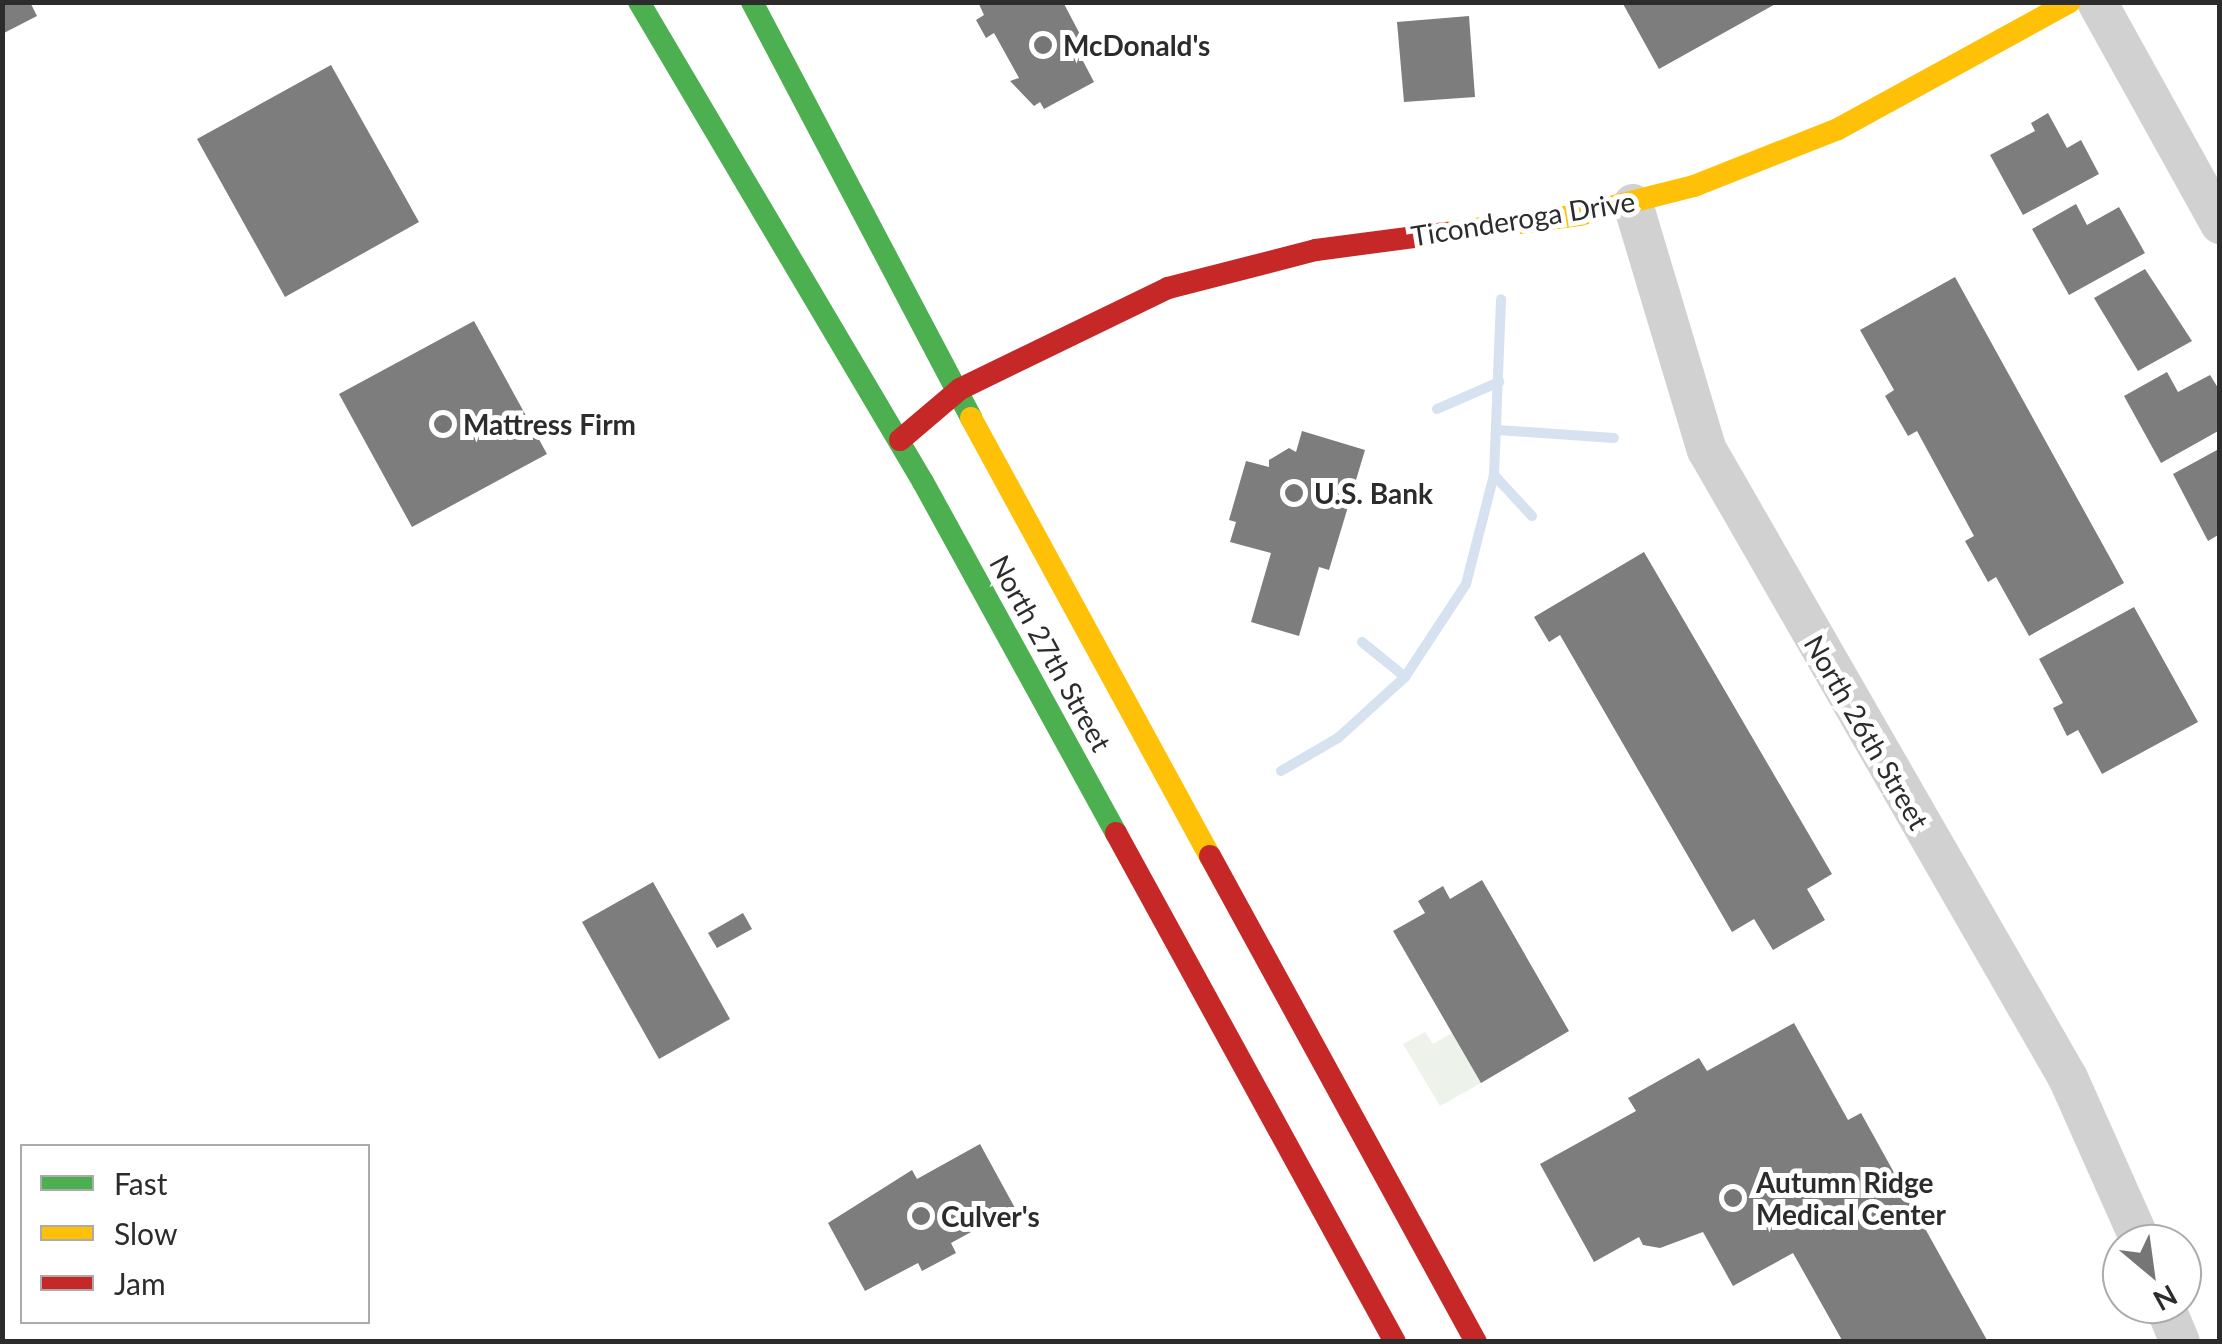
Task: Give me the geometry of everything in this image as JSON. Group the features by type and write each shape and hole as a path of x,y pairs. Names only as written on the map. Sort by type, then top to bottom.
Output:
{"main road":[{"name":"North 27th Street","path":"639,2 900,440 1395,1342"},
{"name":"North 27th Street","path":"752,2 1476,1342"},
{"name":"Ticonderoga Drive","path":"900,440 960,390 1088,322 1210,276 1316,250 1633,204 1820,138 2070,2"}],"street":[{"path":"2097,2 2220,224"},
{"name":"North 26th Street","path":"1633,204 1707,450 2074,1088 2133,1224"},
{"name":"Ticonderoga Drive","path":"879,405 960,390"}],"shaded area":[{"path":"1425,1032 1433,1044 1452,1033 1481,1083 1440,1106 1403,1044"}],"building":[{"path":"2,2 30,2 37,16 2,34"},
{"name":"McDonald's","path":"978,2 1063,2 1092,57 1083,61 1094,82 1044,109 1040,102 1034,106 1010,81 1019,78 994,33 986,38 976,20 984,15"},
{"path":"1622,2 1779,2 1659,69"},
{"path":"1469,16 1475,97 1404,102 1397,22"},
{"path":"331,65 419,222 285,297 197,139"},
{"path":"2048,113 2067,148 2081,140 2099,174 2023,215 1990,155 2035,131 2031,123"},
{"path":"2076,204 2087,225 2119,207 2145,253 2069,295 2032,229"},
{"path":"2145,269 2192,341 2138,371 2094,298"},
{"path":"1955,277 2124,583 2029,636 1996,577 1988,582 1965,541 1974,536 1917,431 1908,436 1885,396 1894,390 1860,330"},
{"name":"Mattress Firm","path":"474,321 547,454 412,527 339,394"},
{"path":"2167,372 2178,392 2210,375 2220,391 2220,430 2161,463 2124,396"},
{"name":"U.S. Bank","path":"1302,431 1365,450 1329,570 1319,567 1299,636 1251,622 1271,553 1230,542 1236,522 1229,520 1246,461 1269,467 1269,460 1289,448 1296,452"},
{"path":"2217,450 2220,534 2208,541 2173,474"},
{"path":"1644,552 1832,874 1807,889 1825,920 1773,950 1754,919 1732,932 1560,635 1549,642 1534,617"},
{"path":"2134,607 2198,722 2102,774 2078,730 2067,736 2053,708 2063,703 2039,659"},
{"path":"1482,880 1569,1031 1481,1083 1393,931 1425,913 1418,901 1443,886 1450,899"},
{"path":"653,882 730,1019 659,1059 582,922"},
{"path":"743,913 752,929 717,948 708,933"},
{"name":"Autumn Ridge Medical Center","path":"1794,1023 1848,1120 1861,1113 1988,1342 1843,1342 1793,1253 1733,1286 1703,1232 1660,1248 1643,1245 1639,1237 1594,1262 1540,1164 1636,1111 1628,1098 1699,1058 1707,1071"},
{"name":"Culver's","path":"980,1144 1015,1208 951,1243 956,1253 922,1271 918,1263 865,1291 828,1223 912,1170 917,1179"}],"waterway":[{"path":"1281,771 1338,738 1405,677 1466,584 1494,475 1501,299"},
{"path":"1437,409 1499,382"},
{"path":"1498,430 1614,438"},
{"path":"1494,475 1532,516"},
{"path":"1362,642 1405,677"}],"traffic: fast":[{"path":"639,2 923,482 1116,833"},
{"path":"752,2 971,418"}],"traffic: slow":[{"path":"1446,233 1579,215 1694,186 1838,129 2070,2"},
{"path":"971,418 1210,856"}],"traffic: jam":[{"path":"900,440 960,389 1168,288 1316,250 1446,233"},
{"path":"1116,833 1395,1342"},
{"path":"1210,856 1476,1342"}],"place":[{"name":"McDonald's","path":"1043,45"},
{"name":"Mattress Firm","path":"443,424"},
{"name":"U.S. Bank","path":"1294,493"},
{"name":"Autumn Ridge Medical Center","path":"1733,1198"},
{"name":"Culver's","path":"921,1216"}]}
